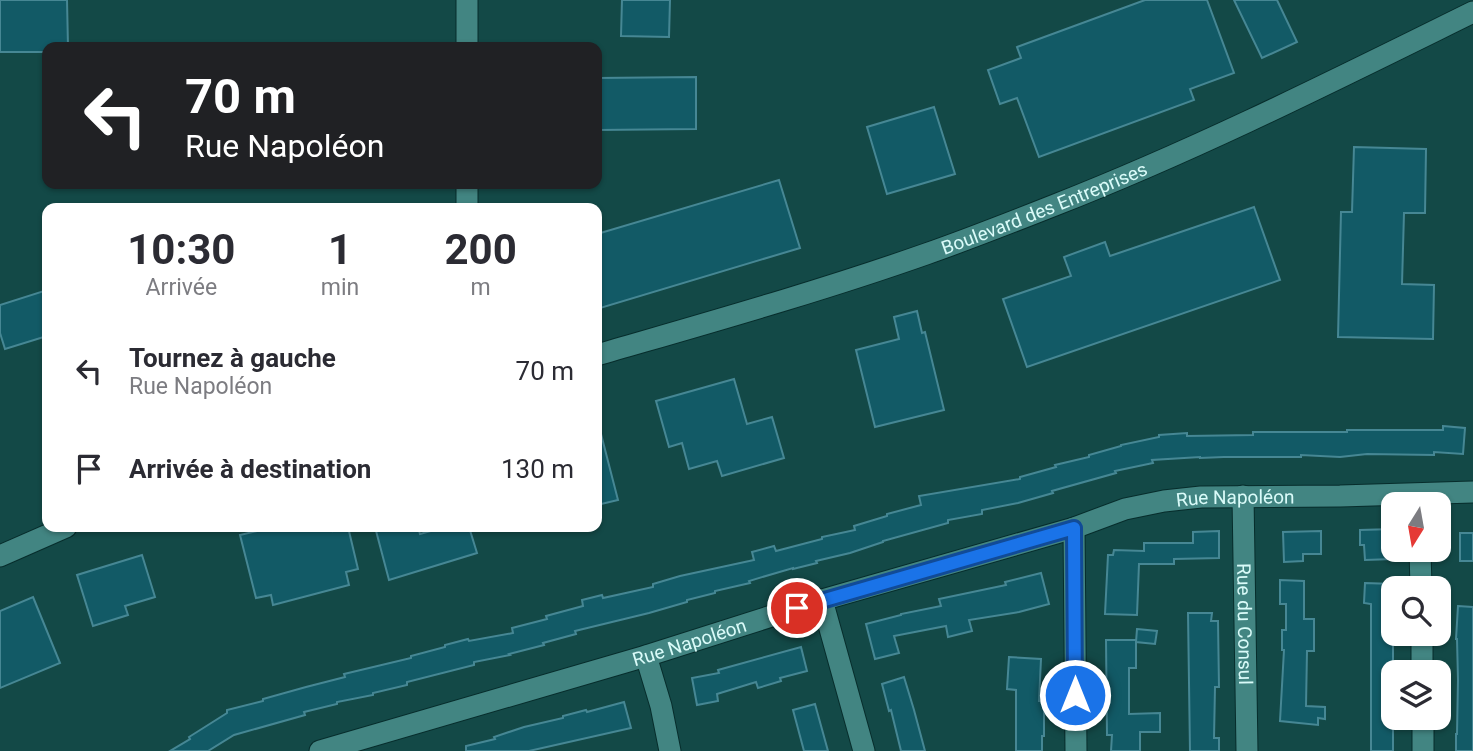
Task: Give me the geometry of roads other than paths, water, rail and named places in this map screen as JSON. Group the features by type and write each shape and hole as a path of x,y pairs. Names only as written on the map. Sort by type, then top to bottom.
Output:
{"street":[{"path":"467,0 467,42"},
{"name":"Boulevard des Entreprises","path":"602,354 871,272 1046,209 1209,139 1473,12"},
{"name":"Rue Napoléon","path":"1451,495 1473,492"},
{"name":"Rue du Consul","path":"1243,496 1247,751"},
{"name":"Rue Napoléon","path":"320,751 646,656 822,600 1074,528 1125,509 1164,500 1201,497 1381,498"},
{"path":"1074,528 1076,751"},
{"path":"0,555 54,532"},
{"path":"822,600 864,751"},
{"path":"646,656 661,706 670,751"},
{"path":"1423,730 1423,751"}]}
